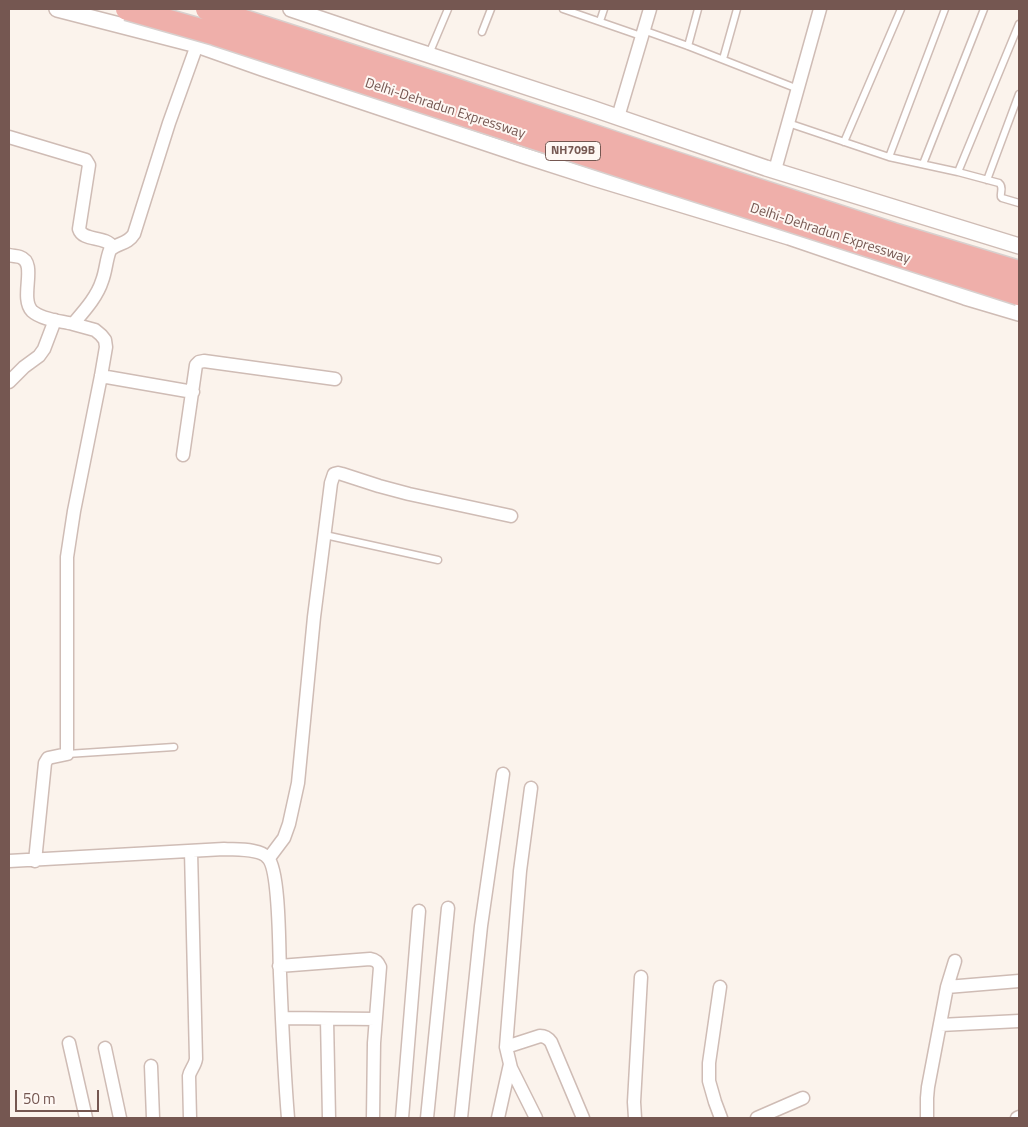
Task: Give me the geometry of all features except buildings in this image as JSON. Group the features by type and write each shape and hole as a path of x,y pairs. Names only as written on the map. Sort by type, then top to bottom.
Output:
{"highway":[{"name":"Delhi-Dehradun Expressway","path":"127,9 215,34 776,217 1019,294"},
{"name":"Delhi-Dehradun Expressway","path":"207,9 893,234 1019,272"}],"street":[{"path":"58,9 198,45 531,158 789,237 965,297 1019,313"},
{"path":"73,324 103,281 110,250 128,241 134,234 169,123 212,9"},
{"path":"291,9 774,170 1019,246"},
{"path":"618,117 650,9"},
{"path":"774,170 820,9"},
{"path":"9,137 86,160 88,165 79,229 82,235 105,240 113,247"},
{"path":"9,255 21,257 26,260 29,266 28,305 33,312 40,316 94,330 101,335 106,347 102,376 74,511 67,557 67,754 48,758 44,763 35,861"},
{"path":"9,382 24,367 39,356 44,349 55,320"},
{"path":"183,454 198,362 335,380"},
{"path":"102,376 193,392"},
{"path":"269,858 284,838 298,783 314,617 331,483 334,474 338,473 409,494 511,516"},
{"path":"461,1118 481,926 503,774"},
{"path":"531,788 520,871 506,1047 510,1064 536,1118"},
{"path":"9,861 224,850 255,851 269,858 276,882 288,1118"},
{"path":"190,1118 189,1076 196,1059 191,851"},
{"path":"427,1118 448,908"},
{"path":"402,1118 419,911"},
{"path":"279,966 370,959 378,962 380,967 376,1019 373,1118"},
{"path":"927,1118 927,1098 940,1025 947,987 955,961"},
{"path":"635,1118 634,1102 641,977"},
{"path":"947,987 1019,981"},
{"path":"720,987 709,1072 711,1088 721,1118"},
{"path":"282,1018 376,1019"},
{"path":"327,1019 329,1118"},
{"path":"940,1025 1019,1021"},
{"path":"506,1047 540,1036 549,1039 583,1118"},
{"path":"69,1043 86,1118"},
{"path":"105,1048 120,1118"},
{"path":"498,1118 510,1064"},
{"path":"151,1066 153,1118"},
{"path":"757,1118 803,1098"}],"lane":[{"path":"428,55 448,9"},
{"path":"482,32 491,9"},
{"path":"563,9 688,46 798,89"},
{"path":"600,21 604,9"},
{"path":"688,46 698,9"},
{"path":"723,59 737,9"},
{"path":"844,142 901,9"},
{"path":"889,156 945,9"},
{"path":"922,164 984,9"},
{"path":"958,172 1018,33 1019,24"},
{"path":"987,180 1019,94"},
{"path":"788,123 889,156 999,183 1001,185 1000,195 1002,198 1019,203"},
{"path":"325,536 438,560"},
{"path":"67,754 174,747"}]}
